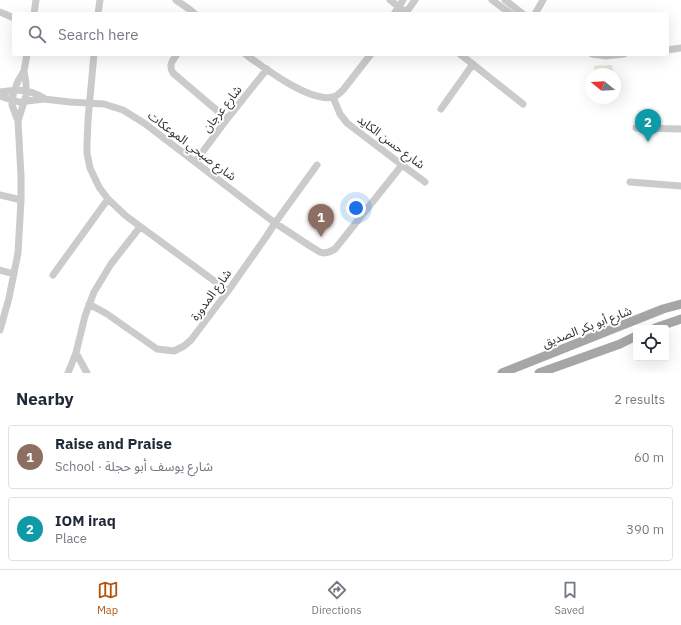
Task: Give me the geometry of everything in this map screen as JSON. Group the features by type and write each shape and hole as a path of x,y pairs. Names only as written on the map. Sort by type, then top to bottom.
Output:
{"main road":[{"name":"شارع أبو بكر الصديق","path":"502,373 663,309 681,304"},
{"path":"663,325 681,319"},
{"path":"539,373 620,344 633,338"},
{"path":"561,373 579,359"}],"street":[{"path":"34,12 36,0"},
{"path":"98,12 100,0"},
{"path":"176,0 192,11"},
{"path":"187,0 192,11"},
{"path":"390,0 404,12"},
{"path":"395,12 403,0"},
{"path":"407,12 415,0"},
{"path":"492,0 508,12"},
{"path":"505,0 520,12"},
{"path":"536,12 543,0"},
{"path":"0,12 12,17"},
{"path":"669,50 681,48"},
{"path":"18,122 26,91 24,71 27,56"},
{"path":"94,56 89,102 87,144 88,160 96,181 108,199 117,208 228,291"},
{"path":"176,56 171,64 173,73 227,119"},
{"path":"248,56 282,80 308,94 328,98 338,95 343,90 369,56"},
{"path":"463,56 523,104"},
{"path":"441,109 473,64"},
{"name":"شارع عرجان","path":"195,162 227,119 267,70"},
{"path":"0,330 9,298 18,253 21,200 18,122 12,105 12,100 14,90 24,71"},
{"path":"0,92 14,90 26,91 44,98"},
{"path":"0,96 19,102 44,98"},
{"name":"شارع حسن الكايد","path":"333,97 340,114 348,123 425,182"},
{"name":"شارع صبحي الموعكات","path":"44,98 70,102 89,102 112,105 130,114 275,223 320,252 332,251 402,165"},
{"path":"636,128 681,129"},
{"name":"شارع المدورة","path":"89,304 107,314 157,349 174,351 184,346 191,340 228,291 317,165"},
{"path":"630,182 681,186"},
{"path":"0,195 21,200"},
{"path":"53,275 108,199"},
{"path":"68,373 76,353 89,304 99,283 108,267 140,226"},
{"path":"0,270 14,274"},
{"path":"76,353 86,373"}],"green space":[{"path":"612,65 612,68 594,68 594,66"}],"place":[{"name":"IOM iraq","path":"648,142"},
{"name":"Raise and Praise","path":"321,237"}]}
